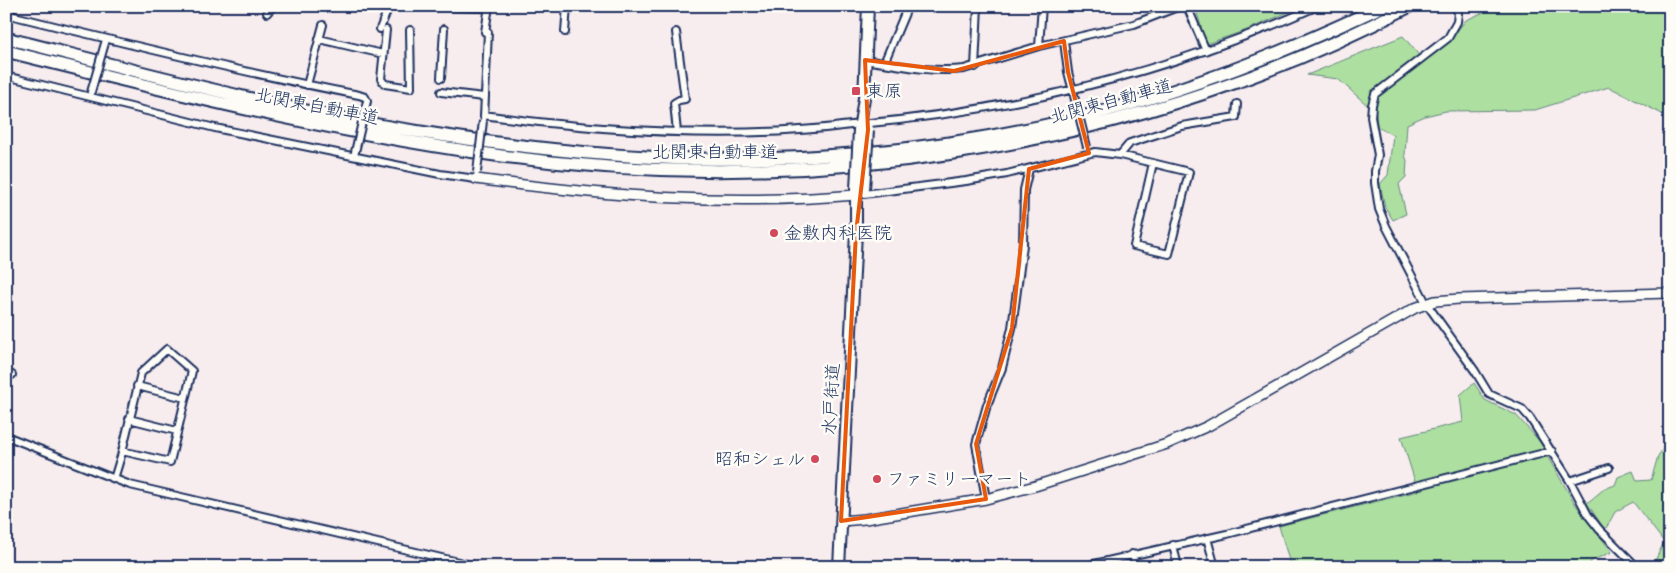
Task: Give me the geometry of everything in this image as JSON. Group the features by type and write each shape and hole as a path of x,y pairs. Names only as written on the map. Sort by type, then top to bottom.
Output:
{"highway":[{"name":"北関東自動車道","path":"6,38 244,97 412,131 494,143 581,152 653,157 750,159 817,157 895,150 1036,127 1096,113 1198,83 1247,65 1383,6"},
{"name":"北関東自動車道","path":"6,51 241,108 410,142 492,155 624,168 750,172 895,162 971,151 1100,124 1202,94 1261,73 1336,42 1410,6"}],"main road":[{"name":"水戸街道","path":"839,567 856,233 864,127 868,6"}],"street":[{"path":"267,13 273,6"},
{"path":"389,6 383,30 381,79 385,84 411,88 410,30"},
{"path":"415,6 488,7 484,118 477,176"},
{"path":"565,32 567,6"},
{"path":"884,63 908,6"},
{"path":"975,67 978,6"},
{"path":"1039,46 1042,6"},
{"path":"865,60 954,71 975,67 1039,46 1134,24 1180,6"},
{"path":"1187,6 1206,51"},
{"path":"484,118 677,132 760,132 864,127 1074,93 1206,51 1274,26 1318,6"},
{"path":"1455,6 1458,12 1457,22 1448,38 1375,94 1371,117 1378,155 1375,177 1379,209 1397,249 1426,303 1475,371 1489,394 1522,409 1530,418 1599,529 1638,567"},
{"path":"6,14 105,41 365,97 367,101 354,155"},
{"path":"307,85 324,25"},
{"path":"441,78 444,29"},
{"path":"676,32 685,99 674,103 677,132"},
{"path":"319,39 383,54"},
{"path":"90,94 105,41"},
{"path":"1064,41 1068,72 1088,150"},
{"path":"6,76 90,94 215,128 354,155 584,193 678,199 764,200 966,182 1029,169 1088,150 1103,152 1120,155 1189,172 1169,254 1134,246 1152,163"},
{"path":"441,92 484,97"},
{"path":"1120,155 1130,143 1182,126 1236,117 1237,104"},
{"path":"986,499 976,444 987,405 1008,348 1012,328 1023,245 1024,190 1029,169"},
{"path":"841,521 865,520 986,499 1035,486 1188,436 1426,303 1458,299 1670,293"},
{"path":"114,479 141,373 167,349 192,371 170,462 122,451"},
{"path":"137,386 185,398"},
{"path":"129,420 177,431"},
{"path":"6,436 137,487 480,567"},
{"path":"1081,567 1207,538 1552,451"},
{"path":"1570,481 1609,468"},
{"path":"1207,538 1215,567"},
{"path":"1173,545 1178,567"},
{"path":"1132,554 1136,567"}],"highlighted area":[{"path":"1064,41 1068,72 1089,153 1029,169 1012,328 976,444 986,499 841,521 856,233 868,130 865,60 954,71"}],"green space":[{"path":"1195,6 1302,6 1247,30 1206,44"},
{"path":"1498,6 1670,6 1670,118 1609,87 1535,110 1446,111 1425,116 1407,124 1406,177 1399,184 1406,214 1393,220 1385,207 1380,184 1388,175 1393,135 1377,127 1376,113 1338,79 1307,75 1403,36 1423,60 1450,40 1466,20"},
{"path":"1474,383 1485,400 1516,415 1543,445 1547,456 1576,505 1612,552 1591,561 1590,567 1291,567 1279,526 1418,491 1401,437 1463,422 1460,395"},
{"path":"1670,439 1670,567 1652,567 1664,542 1633,502 1615,512 1605,530 1587,503 1604,489 1615,485 1618,477 1633,471 1637,481 1651,480 1658,456"}],"place":[{"name":"東原","path":"856,91"},
{"name":"金敷内科医院","path":"774,233"},
{"name":"昭和シェル","path":"815,459"},
{"name":"ファミリーマート","path":"877,479"}]}
